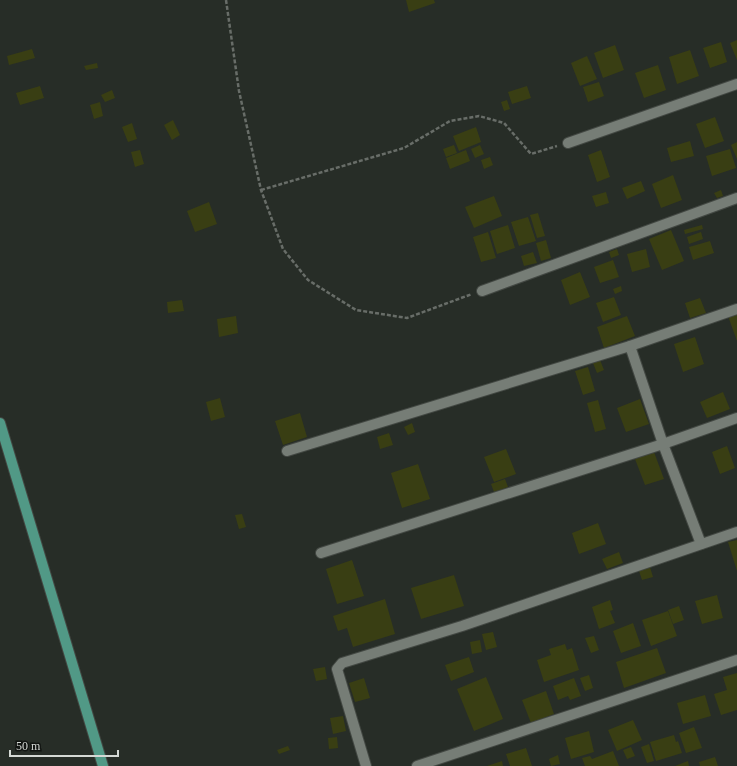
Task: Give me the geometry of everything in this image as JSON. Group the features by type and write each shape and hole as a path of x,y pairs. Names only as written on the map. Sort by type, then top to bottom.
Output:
{"main road":[{"path":"0,423 103,766"}],"street":[{"path":"568,143 737,84"},
{"path":"482,291 737,198"},
{"path":"287,451 630,346 737,309"},
{"path":"630,346 663,444 701,544"},
{"path":"321,553 663,444 737,418"},
{"path":"366,766 337,669 342,663 462,626 737,532"},
{"path":"417,766 737,660"}],"path":[{"path":"226,0 238,91 261,190 283,248 308,280 356,310 407,318 482,291"},
{"path":"261,190 404,148 450,121 479,116 504,123 531,154 568,143"}],"building":[{"path":"406,0 434,0 435,3 409,12"},
{"path":"737,40 737,60 730,43"},
{"path":"721,42 727,62 710,68 703,48"},
{"path":"615,45 624,70 603,78 594,53"},
{"path":"32,49 35,58 9,65 7,56"},
{"path":"690,50 699,76 677,84 669,57"},
{"path":"587,56 597,79 580,86 571,63"},
{"path":"97,63 98,68 86,70 84,66"},
{"path":"658,65 666,90 644,98 635,73"},
{"path":"599,82 604,96 588,102 583,87"},
{"path":"40,86 44,98 20,105 16,93"},
{"path":"527,86 531,98 512,104 508,92"},
{"path":"112,90 115,98 105,102 101,95"},
{"path":"507,100 510,109 504,111 501,102"},
{"path":"100,102 103,116 94,119 90,105"},
{"path":"715,117 724,141 705,148 696,124"},
{"path":"173,120 180,135 172,140 164,125"},
{"path":"132,123 137,139 128,142 122,127"},
{"path":"476,127 481,142 459,151 453,136"},
{"path":"690,141 694,156 671,162 667,148"},
{"path":"737,142 737,159 731,145"},
{"path":"454,145 457,153 446,157 443,149"},
{"path":"480,145 484,154 475,158 471,149"},
{"path":"730,149 736,168 712,176 706,156"},
{"path":"140,150 144,164 135,167 131,152"},
{"path":"466,150 470,161 450,169 446,158"},
{"path":"601,150 610,177 597,182 588,155"},
{"path":"490,157 493,165 484,169 481,160"},
{"path":"673,175 682,200 661,208 652,184"},
{"path":"641,181 645,191 627,199 622,188"},
{"path":"721,190 723,196 717,198 714,193"},
{"path":"606,192 609,203 596,207 592,196"},
{"path":"494,196 502,216 474,228 465,207"},
{"path":"209,202 217,224 195,232 187,211"},
{"path":"538,213 545,236 537,238 530,215"},
{"path":"528,217 536,241 519,246 511,222"},
{"path":"508,225 515,248 497,254 490,231"},
{"path":"702,225 703,229 685,234 684,230"},
{"path":"671,230 684,261 662,270 649,239"},
{"path":"488,232 496,258 481,262 473,237"},
{"path":"701,232 703,239 689,244 687,237"},
{"path":"546,240 551,258 541,261 536,243"},
{"path":"710,241 714,253 693,260 689,247"},
{"path":"617,249 619,255 611,258 609,252"},
{"path":"646,249 650,267 632,272 627,254"},
{"path":"533,252 537,263 524,266 521,256"},
{"path":"613,260 619,277 600,283 594,267"},
{"path":"580,272 590,297 570,305 561,280"},
{"path":"621,286 622,291 615,294 613,289"},
{"path":"614,297 621,315 603,322 596,303"},
{"path":"700,298 706,313 690,318 685,303"},
{"path":"182,300 184,311 168,313 167,302"},
{"path":"737,312 737,341 728,316"},
{"path":"236,316 238,333 219,337 217,319"},
{"path":"627,316 635,336 604,348 597,327"},
{"path":"695,337 704,364 683,372 674,344"},
{"path":"600,360 604,370 597,373 593,363"},
{"path":"588,367 595,391 583,395 575,371"},
{"path":"723,392 730,409 707,418 700,402"},
{"path":"220,398 225,417 211,421 206,402"},
{"path":"640,399 649,424 626,432 617,408"},
{"path":"598,400 606,429 595,432 587,403"},
{"path":"300,413 307,437 283,445 275,421"},
{"path":"412,423 415,432 408,435 404,427"},
{"path":"389,433 393,445 380,449 377,437"},
{"path":"727,446 735,468 720,474 712,452"},
{"path":"506,449 516,474 494,482 484,457"},
{"path":"654,452 664,479 645,485 635,459"},
{"path":"418,464 430,499 402,508 391,473"},
{"path":"505,479 508,487 494,492 491,484"},
{"path":"242,514 246,527 239,529 235,515"},
{"path":"598,523 606,544 579,554 572,533"},
{"path":"737,540 737,571 728,542"},
{"path":"619,552 623,563 607,569 602,559"},
{"path":"352,560 364,596 337,604 326,569"},
{"path":"650,567 653,577 642,580 639,571"},
{"path":"454,575 464,606 421,619 411,588"},
{"path":"717,595 723,618 702,624 695,601"},
{"path":"385,599 395,634 353,647 347,628 338,631 333,616"},
{"path":"610,600 613,610 610,611 615,623 599,629 592,607"},
{"path":"679,606 684,620 673,624 668,610"},
{"path":"668,611 677,636 651,646 642,620"},
{"path":"633,623 641,646 621,653 613,631"},
{"path":"493,632 497,647 486,650 482,634"},
{"path":"594,636 599,650 591,653 585,638"},
{"path":"480,640 482,652 472,654 470,642"},
{"path":"565,644 567,650 572,648 579,670 544,682 537,660 551,655 549,649"},
{"path":"657,648 666,673 624,688 616,662"},
{"path":"469,657 474,672 451,681 445,665"},
{"path":"325,667 327,679 316,681 313,669"},
{"path":"737,673 737,710 721,715 714,694 727,690 723,677"},
{"path":"589,675 593,688 585,691 580,678"},
{"path":"486,677 503,719 474,731 457,689"},
{"path":"364,678 370,698 355,702 349,683"},
{"path":"574,678 581,696 570,700 568,696 558,700 553,686"},
{"path":"546,691 554,714 531,723 522,700"},
{"path":"705,695 711,716 683,724 677,703"},
{"path":"343,716 346,731 333,734 330,718"},
{"path":"633,720 642,740 617,751 608,730"},
{"path":"694,727 702,748 686,753 679,733"},
{"path":"589,731 594,752 571,759 565,738"},
{"path":"674,735 676,742 678,741 682,753 656,761 650,742"},
{"path":"337,737 338,748 329,749 328,738"},
{"path":"649,744 654,761 647,763 641,747"},
{"path":"288,746 290,750 279,754 277,750"},
{"path":"631,747 635,756 627,759 623,750"},
{"path":"526,748 532,766 510,766 506,754"},
{"path":"613,751 619,766 585,766 582,758 590,756 592,759"},
{"path":"558,755 560,764 551,766 549,759"},
{"path":"715,757 718,766 700,766 699,762"},
{"path":"502,761 503,766 487,766"},
{"path":"688,761 689,766 675,766"}]}
